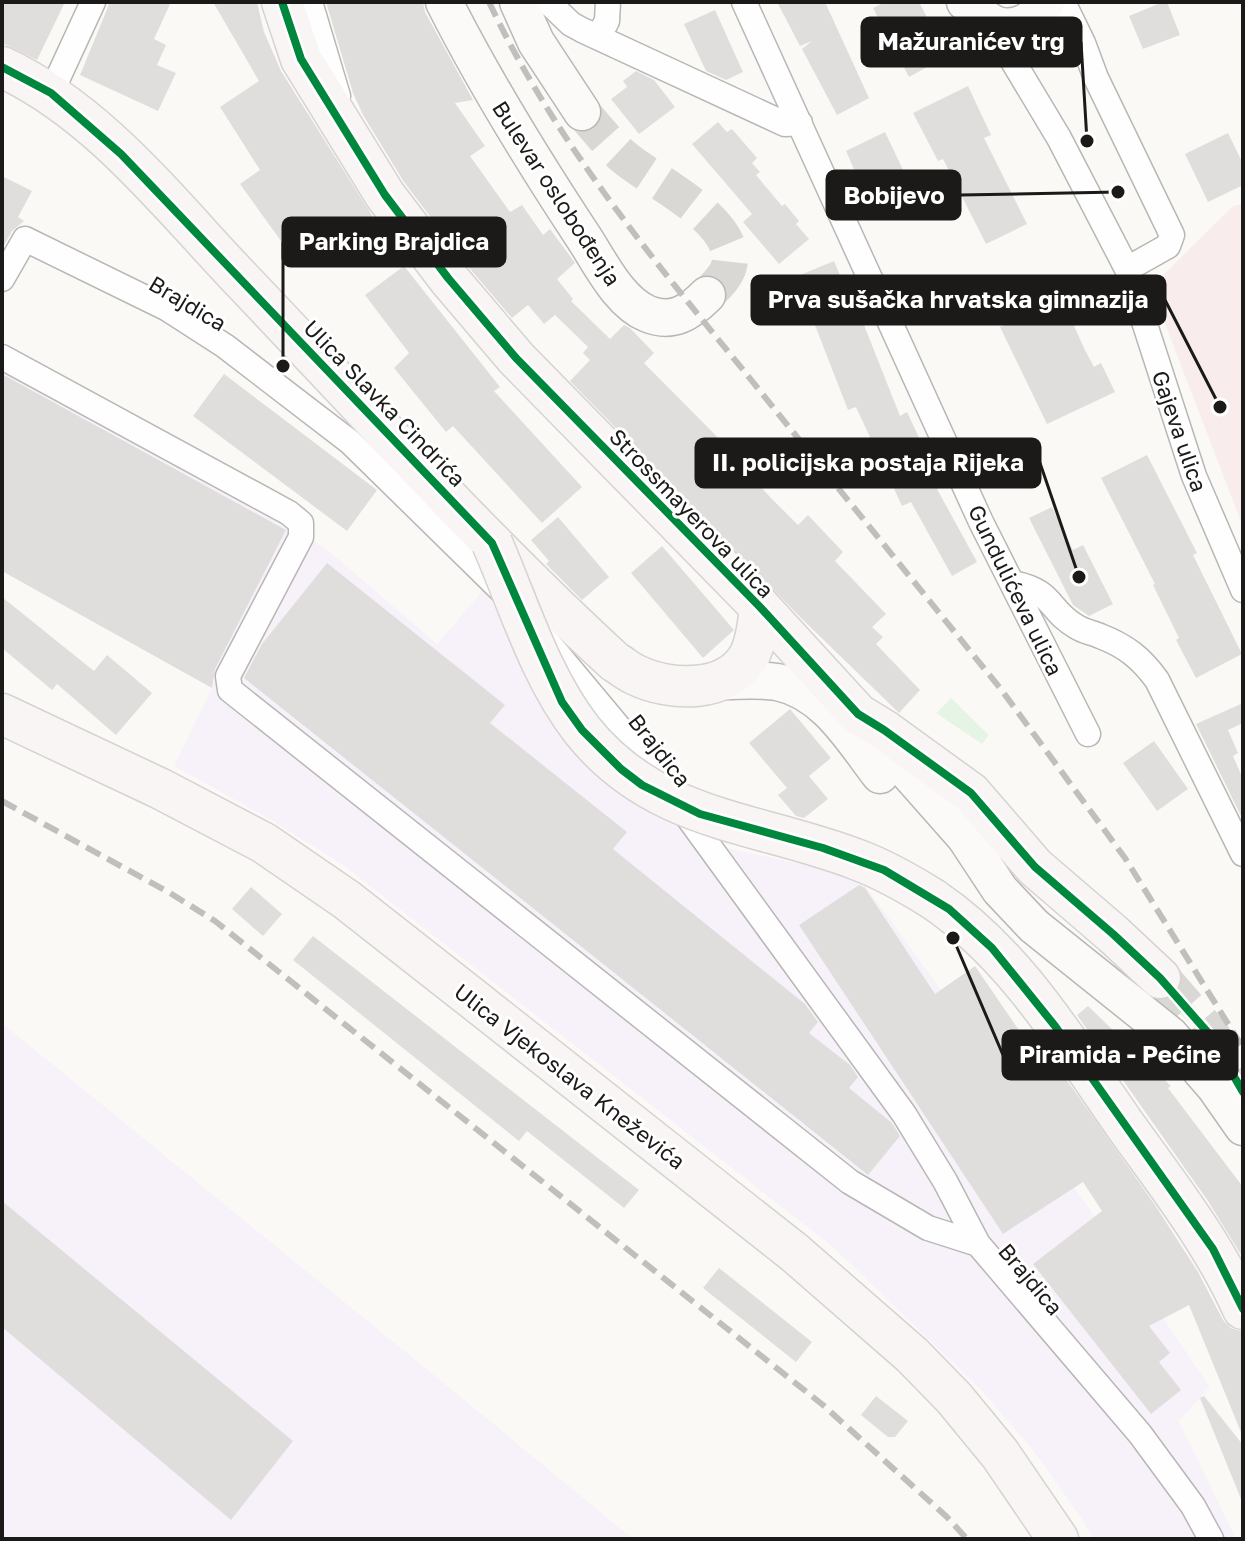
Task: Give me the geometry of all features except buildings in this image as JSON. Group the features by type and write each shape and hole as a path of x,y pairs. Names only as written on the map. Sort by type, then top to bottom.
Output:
{"main road":[{"name":"Strossmayerova ulica","path":"282,2 301,59 385,195 448,278 516,358 760,607 858,714 971,793 1035,867 1160,978"},
{"name":"Bulevar oslobođenja","path":"444,2 520,141 622,294 645,313 667,318 681,316 707,295"},
{"path":"518,2 536,42 582,112"},
{"path":"965,2 996,25 1011,27 1036,15 1046,2"},
{"name":"Ulica Slavka Cindrića","path":"2,67 51,93 121,154 492,543 615,662 637,676 665,684 697,686 721,681"},
{"path":"492,543 562,702 582,730 621,769 642,785 700,814 884,870 933,899 992,948 1033,997 1213,1249 1243,1309"},
{"path":"721,681 738,670 749,656 756,640 760,607"},
{"path":"721,681 775,682 811,695 826,707 886,783 950,854 1000,890"},
{"name":"Ulica Vjekoslava Kneževića","path":"2,714 161,789 264,843 347,900 795,1253 879,1325 954,1398 1000,1454 1058,1539"},
{"path":"858,714 965,837 1000,890 1034,926 1170,1035 1215,1087 1243,1127"}],"street":[{"path":"51,93 93,2"},
{"path":"310,2 338,95 336,118"},
{"path":"548,2 571,24 804,131"},
{"path":"598,37 607,21 608,2"},
{"name":"Gundulićeva ulica","path":"744,2 975,509 1088,734"},
{"path":"1063,2 1172,235 1168,246 1127,269"},
{"name":"Gajeva ulica","path":"996,25 1008,53 1059,138 1127,269 1194,476 1243,590"},
{"name":"Brajdica","path":"2,279 25,239 166,308 225,346 338,432 506,595 647,761 904,1114 945,1181 978,1244 1140,1434 1193,1506 1211,1539"},
{"name":"Brajdica","path":"2,357 276,506 301,523 301,537 228,676 230,690 850,1182 928,1228 978,1244"},
{"path":"1012,583 1029,586 1044,594 1077,627 1121,644 1145,663 1157,680 1243,854"}],"shaded area":[{"path":"1243,204 1243,527 1151,287 1233,206"},
{"path":"2,366 295,528 329,551 437,644 485,588 541,705 575,750 609,783 647,810 714,845 832,871 864,884 929,973 1210,1387 1179,1421 1236,1539 1094,1539 1032,1449 982,1391 833,1247 343,865 273,821 174,766 212,688 2,571"},
{"path":"2,1023 456,1393 633,1539 2,1539"}],"green space":[{"path":"951,698 989,735 982,744 936,713"},
{"path":"1169,973 1201,1015 1242,1080 1203,1035 1152,988"}],"tunnel":[{"path":"582,112 625,158 688,202 718,229 727,244 730,259 728,270 707,295"},
{"path":"1160,978 1210,1035 1243,1092"}],"railway":[{"path":"489,2 543,101 605,194 1000,688 1125,858 1243,1048"},
{"path":"2,801 215,921 823,1405 947,1517 967,1539"}],"cycle path":[{"path":"282,2 301,59 385,195 448,278 516,358 760,607 858,714 971,793 1035,867 1160,978 1210,1035 1243,1092"},
{"path":"2,67 51,93 121,154 492,543 562,702 582,730 621,769 642,785 700,814 823,848 884,870 949,909 992,948 1055,1026 1213,1249 1243,1309"}],"place":[{"name":"Mažuranićev trg","path":"1087,141"},
{"name":"Bobijevo","path":"1118,192"},
{"name":"Parking Brajdica","path":"283,366"},
{"name":"Prva sušačka hrvatska gimnazija","path":"1220,407"},
{"name":"II. policijska postaja Rijeka","path":"1079,577"},
{"name":"Piramida - Pećine","path":"953,938"}]}
